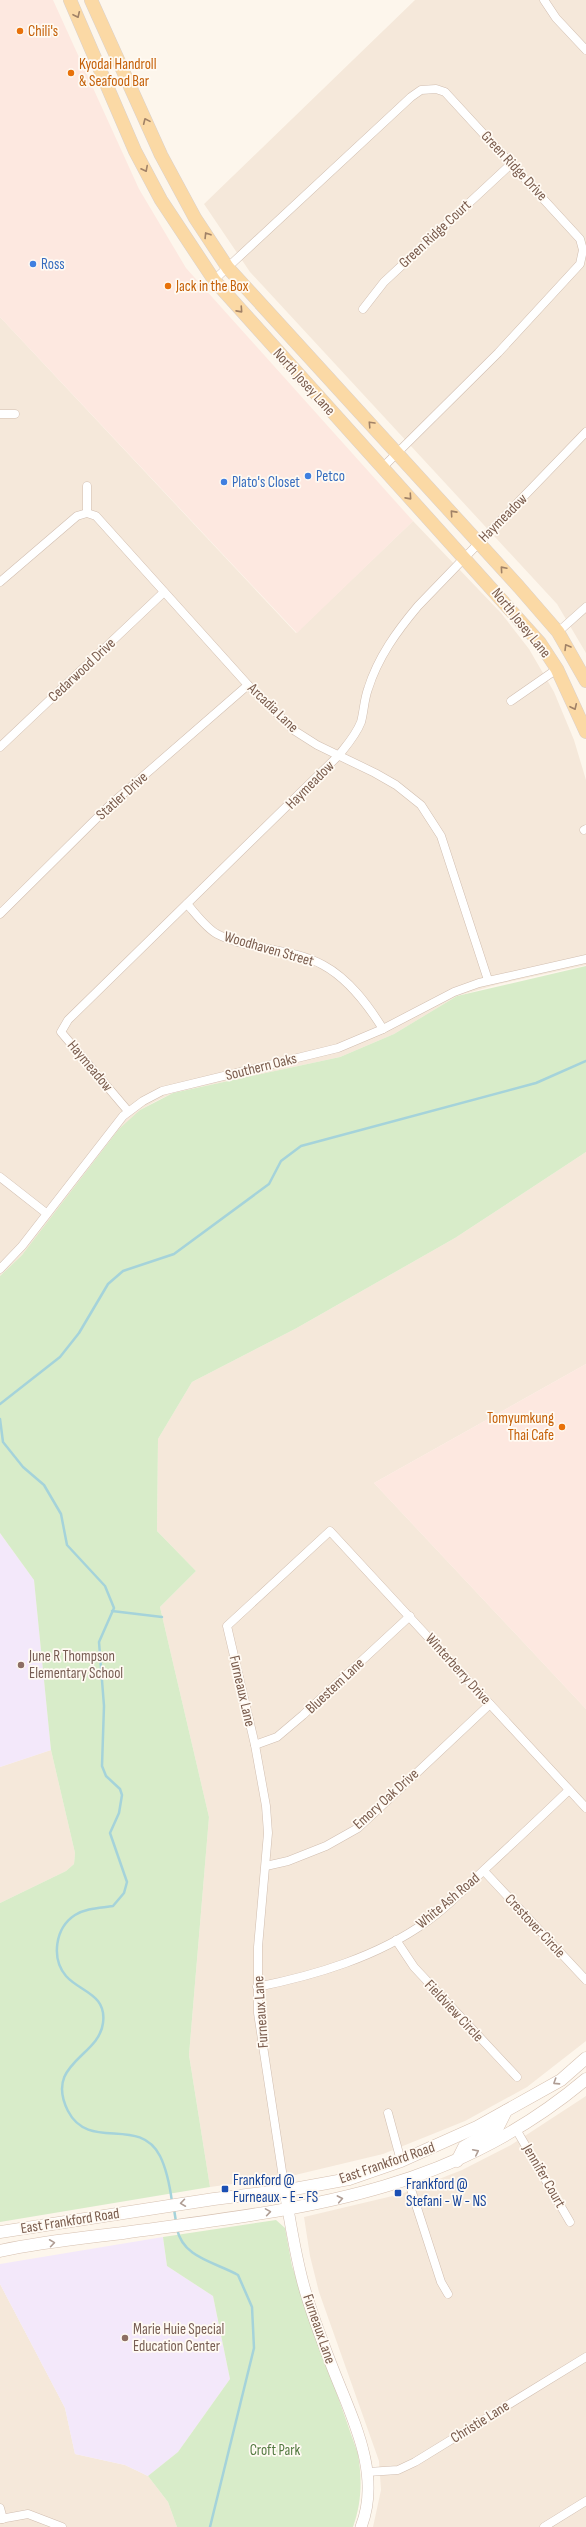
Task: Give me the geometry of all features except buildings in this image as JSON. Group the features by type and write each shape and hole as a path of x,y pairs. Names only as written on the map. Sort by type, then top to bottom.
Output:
{"main road":[{"name":"North Josey Lane","path":"70,0 135,151 163,204 214,280 540,643 557,669 586,732"},
{"name":"North Josey Lane","path":"91,0 161,155 196,218 228,268 479,542 558,632 586,681"},
{"name":"East Frankford Road","path":"0,2232 203,2200 286,2191 349,2179 401,2161 474,2128 561,2080 586,2058"},
{"name":"East Frankford Road","path":"0,2251 288,2209 350,2197 408,2180 457,2161 517,2131 586,2079"},
{"path":"457,2161 464,2148 498,2127 506,2111"},
{"path":"28,2246 29,2241 35,2236 69,2222"}],"street":[{"path":"544,0 556,18 586,50"},
{"name":"Green Ridge Drive","path":"214,280 333,168 421,90 436,89 445,92 580,240 583,250 580,264 498,353 382,468"},
{"name":"Green Ridge Court","path":"363,309 384,282 511,164"},
{"path":"0,414 15,414"},
{"name":"Haymeadow","path":"128,1111 72,1042 61,1032 68,1020 339,755 349,743 360,722 367,690 379,662 394,636 418,606 586,432"},
{"path":"0,582 69,522 87,513 87,486"},
{"name":"Arcadia Lane","path":"87,513 96,516 248,685 295,731 396,785 421,805 436,826 452,865 488,980"},
{"name":"Cedarwood Drive","path":"0,747 164,592"},
{"path":"558,632 586,607"},
{"path":"511,701 557,669"},
{"name":"Statler Drive","path":"0,914 110,806 248,685"},
{"name":"Woodhaven Street","path":"188,904 217,934 304,957 323,965 340,977 369,1007 383,1029"},
{"name":"Southern Oaks","path":"0,1269 22,1246 46,1213 128,1111 162,1091 173,1087 338,1048 383,1029 454,992 488,980 586,959"},
{"path":"0,1177 46,1213"},
{"name":"Winterberry Drive","path":"330,1530 586,1808"},
{"name":"Furneaux Lane","path":"330,1530 227,1626 255,1745 266,1806 266,1866 258,1946 257,1987 262,2041 288,2209 303,2283 322,2340 356,2427 368,2472 364,2519 361,2527"},
{"name":"Bluestem Lane","path":"255,1745 277,1737 303,1715 410,1616"},
{"name":"Emory Oak Drive","path":"266,1866 288,1861 326,1846 358,1828 490,1704"},
{"name":"White Ash Road","path":"257,1987 317,1973 355,1960 396,1940 437,1913 484,1871 569,1790"},
{"name":"Crestover Circle","path":"484,1871 586,1980"},
{"name":"Fieldview Circle","path":"396,1940 414,1968 517,2077"},
{"path":"388,2113 401,2161"},
{"name":"Jennifer Court","path":"517,2131 570,2222"},
{"path":"408,2180 441,2282 448,2294"},
{"name":"Christie Lane","path":"368,2472 398,2470 415,2462 586,2357"},
{"path":"544,2527 586,2501"},
{"path":"0,2508 1,2519 28,2514 62,2527"}],"shaded area":[{"path":"0,0 53,0 139,189 186,268 413,521 297,633 0,317"},
{"path":"415,0 586,0 586,653 557,604 250,272 204,204"},
{"path":"0,317 296,633 413,521 501,613 529,649 554,692 574,740 586,780 586,965 499,984 457,996 394,1034 340,1057 173,1093 156,1101 140,1110 22,1255 0,1276"},
{"path":"586,1152 586,1364 374,1483 586,1709 586,2041 527,2087 465,2121 383,2154 291,2176 210,2187 189,2055 209,1817 160,1607 196,1571 157,1531 158,1439 192,1382 295,1329 455,1238"},
{"path":"586,1364 586,1709 374,1483"},
{"name":"June R Thompson Elementary School","path":"0,1533 34,1580 51,1750 0,1767"},
{"path":"51,1750 75,1853 74,1864 66,1871 0,1903 0,1767"},
{"path":"586,2096 586,2527 373,2527 381,2490 379,2461 319,2292 310,2256 304,2217 401,2194 462,2170 511,2145"},
{"name":"Marie Huie Special Education Center","path":"163,2237 167,2266 213,2296 230,2379 178,2452 148,2476 125,2465 75,2454 65,2408 0,2284 0,2264"},
{"path":"0,2284 65,2408 75,2454 125,2465 148,2476 168,2502 177,2527 0,2527"}],"green space":[{"path":"586,966 586,1152 455,1238 295,1329 192,1382 158,1439 157,1531 196,1571 160,1607 209,1817 189,2055 210,2187 0,2222 0,1903 66,1871 74,1864 75,1853 51,1750 34,1580 0,1533 0,1276 22,1255 119,1129 140,1110 173,1093 340,1057 394,1034 457,996"},
{"name":"Croft Park","path":"276,2220 285,2228 292,2266 358,2454 360,2472 360,2500 356,2518 353,2527 177,2527 168,2502 148,2476 178,2452 230,2379 213,2296 167,2266 163,2237"}],"waterway":[{"path":"0,1404 60,1357 79,1333 108,1284 123,1271 174,1254 269,1184 281,1161 301,1146 536,1083 586,1061"},
{"path":"0,1419 3,1442 23,1467 44,1485 61,1514 67,1545 105,1586 114,1608 99,1642 104,1706 102,1766 106,1776 120,1789 122,1795 119,1813 110,1833 127,1882 124,1893 113,1906 88,1910 75,1915 63,1927 59,1935 57,1952 61,1969 66,1976 97,2000 103,2013 103,2023 99,2035 67,2071 63,2082 62,2095 68,2111 77,2123 88,2130 140,2137 151,2144 160,2156 165,2167 172,2202"},
{"path":"112,1611 162,1617"},
{"path":"174,2209 176,2222"},
{"path":"177,2229 180,2239 193,2253 238,2275 252,2307 254,2348 210,2527"}],"place":[{"name":"Chili's","path":"20,31"},
{"name":"Kyodai Handroll & Seafood Bar","path":"71,73"},
{"name":"Ross","path":"33,264"},
{"name":"Jack in the Box","path":"168,286"},
{"name":"Petco","path":"308,476"},
{"name":"Plato's Closet","path":"224,482"},
{"name":"Tomyumkung Thai Cafe","path":"562,1427"},
{"name":"June R Thompson Elementary School","path":"21,1665"},
{"name":"Frankford @ Furneaux - E - FS","path":"225,2189"},
{"name":"Frankford @ Stefani - W - NS","path":"398,2193"},
{"name":"Marie Huie Special Education Center","path":"125,2338"}]}
